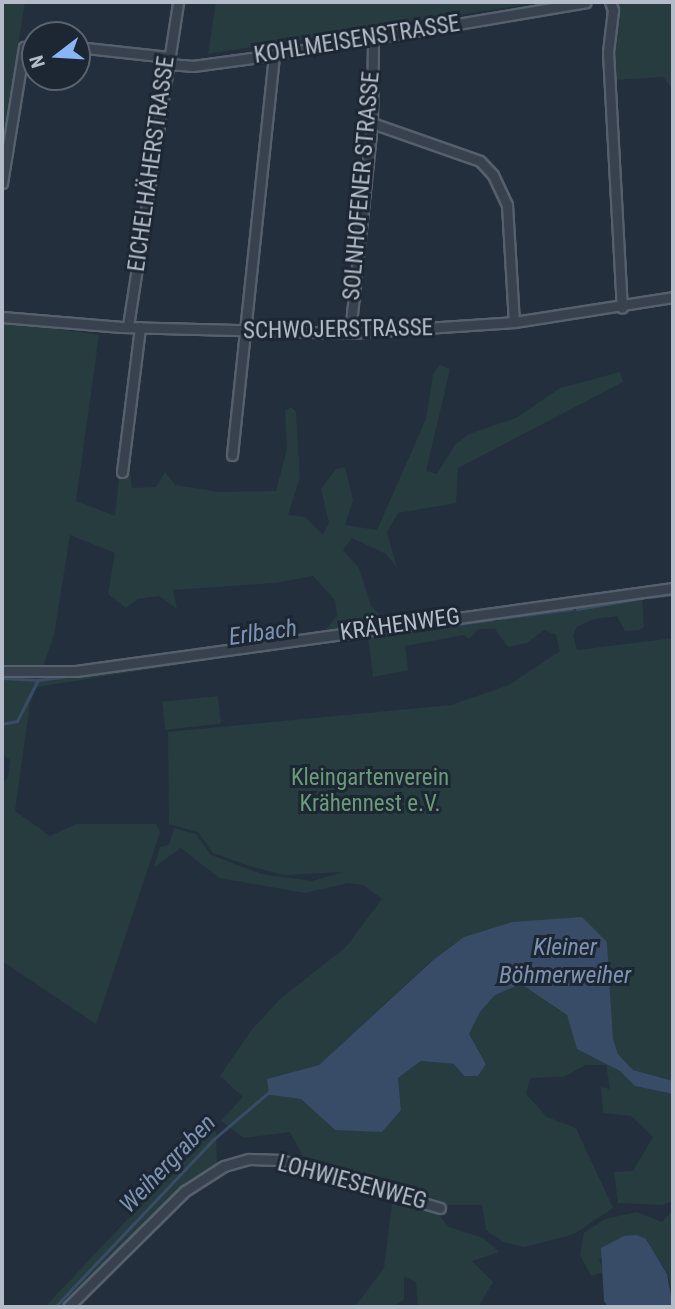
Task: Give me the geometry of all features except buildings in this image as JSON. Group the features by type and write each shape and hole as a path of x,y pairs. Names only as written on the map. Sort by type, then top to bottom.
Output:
{"street":[{"name":"EICHELHÄHERSTRASSE","path":"128,326 178,2"},
{"name":"KOHLMEISENSTRASSE","path":"91,49 193,66 373,39 586,2"},
{"path":"610,2 613,10 608,52 622,308"},
{"name":"SOLNHOFENER STRASSE","path":"349,333 372,122 373,39"},
{"path":"232,455 274,55"},
{"path":"2,183 21,66"},
{"path":"372,122 481,161 493,175 508,205 514,322"},
{"name":"SCHWOJERSTRASSE","path":"2,317 245,332 349,333 514,322 622,308 673,297"},
{"path":"121,472 140,327"},
{"name":"KRÄHENWEG","path":"2,671 76,671 673,588"},
{"name":"LOHWIESENWEG","path":"68,1307 185,1191 224,1166 249,1159 281,1160 440,1208"}],"green space":[{"path":"2,2 25,2 21,21 2,146"},
{"path":"216,2 543,2 208,54"},
{"path":"604,2 673,2 673,89 663,77 615,80"},
{"name":"Kleingartenverein Krähennest e.V.","path":"2,321 99,335 76,501 115,516 119,478 130,470 132,488 156,487 165,472 175,485 220,492 276,491 287,449 285,411 291,407 296,412 300,477 288,515 305,517 323,535 329,523 321,489 336,469 345,467 353,500 345,525 377,530 426,419 433,374 440,365 450,369 426,471 437,474 455,445 469,434 516,418 560,388 620,372 623,382 458,468 456,503 398,513 387,532 397,568 386,554 352,538 343,550 359,568 371,606 388,623 673,582 673,592 642,595 644,627 639,630 625,631 617,616 594,619 577,627 573,635 577,650 673,638 673,1081 633,1070 618,1054 613,1039 607,942 431,961 319,1065 267,1079 269,1095 301,1099 335,1130 401,1110 398,1078 421,1061 454,1064 464,1076 486,1063 469,1034 480,1012 495,995 521,984 567,1015 578,1049 620,1071 635,1086 673,1094 673,1201 662,1205 618,1203 614,1172 633,1171 653,1137 631,1116 603,1113 601,1087 610,1089 606,1065 586,1065 563,1077 530,1078 526,1094 547,1117 576,1128 613,1208 574,1234 525,1247 503,1242 486,1230 482,1205 441,1205 436,1199 303,1157 290,1132 244,1138 221,1121 243,1097 220,1076 250,1032 280,999 346,947 382,899 363,885 348,883 305,893 219,878 181,848 154,867 160,847 169,845 174,828 196,834 211,855 261,874 312,881 344,872 283,875 213,853 198,832 169,824 168,732 451,705 509,685 560,651 556,635 544,630 527,643 508,647 495,629 478,629 469,639 464,635 405,646 408,670 373,677 368,635 37,687 30,703 15,811 50,836 76,824 156,824 160,832 96,1024 2,961 2,783 8,778 10,760 2,754 2,676 39,679 43,669 2,667","holes":["70,535 115,553 108,594 126,608 138,599 159,596 177,609 173,590 275,583 313,576 335,600 337,616 323,633 74,668 43,667 54,635"]},
{"path":"218,696 221,724 165,730 162,702"},
{"path":"210,1122 216,1133 217,1164 184,1186 63,1307 45,1307 155,1190"},
{"path":"393,1195 434,1209 449,1227 483,1238 499,1252 472,1261 493,1282 478,1307 418,1307 416,1282 404,1276 404,1299 394,1307 355,1307 384,1268"},
{"path":"673,1210 673,1295 667,1273 646,1239 599,1259 604,1272 591,1276 580,1255 584,1233 605,1219 637,1212 662,1222"}],"water":[{"name":"Kleiner Böhmerweiher","path":"582,917 607,942 613,1039 618,1054 633,1070 673,1081 673,1094 635,1086 620,1071 577,1049 567,1015 521,984 495,995 480,1012 469,1034 486,1064 478,1076 464,1076 454,1064 421,1061 398,1078 401,1110 382,1132 335,1130 301,1099 269,1095 267,1079 319,1065 432,961 464,937 512,922"},
{"path":"637,1235 646,1239 667,1274 673,1307 608,1307 604,1301 601,1248 624,1236"}],"waterway":[{"name":"Erlbach","path":"650,597 673,594"},
{"name":"Erlbach","path":"577,609 643,598"},
{"name":"Erlbach","path":"500,618 571,609"},
{"name":"Erlbach","path":"2,724 17,721 38,680 493,619"},
{"name":"Erlbach","path":"2,678 38,680"},
{"name":"Weihergraben","path":"55,1307 214,1139 269,1092"}]}
